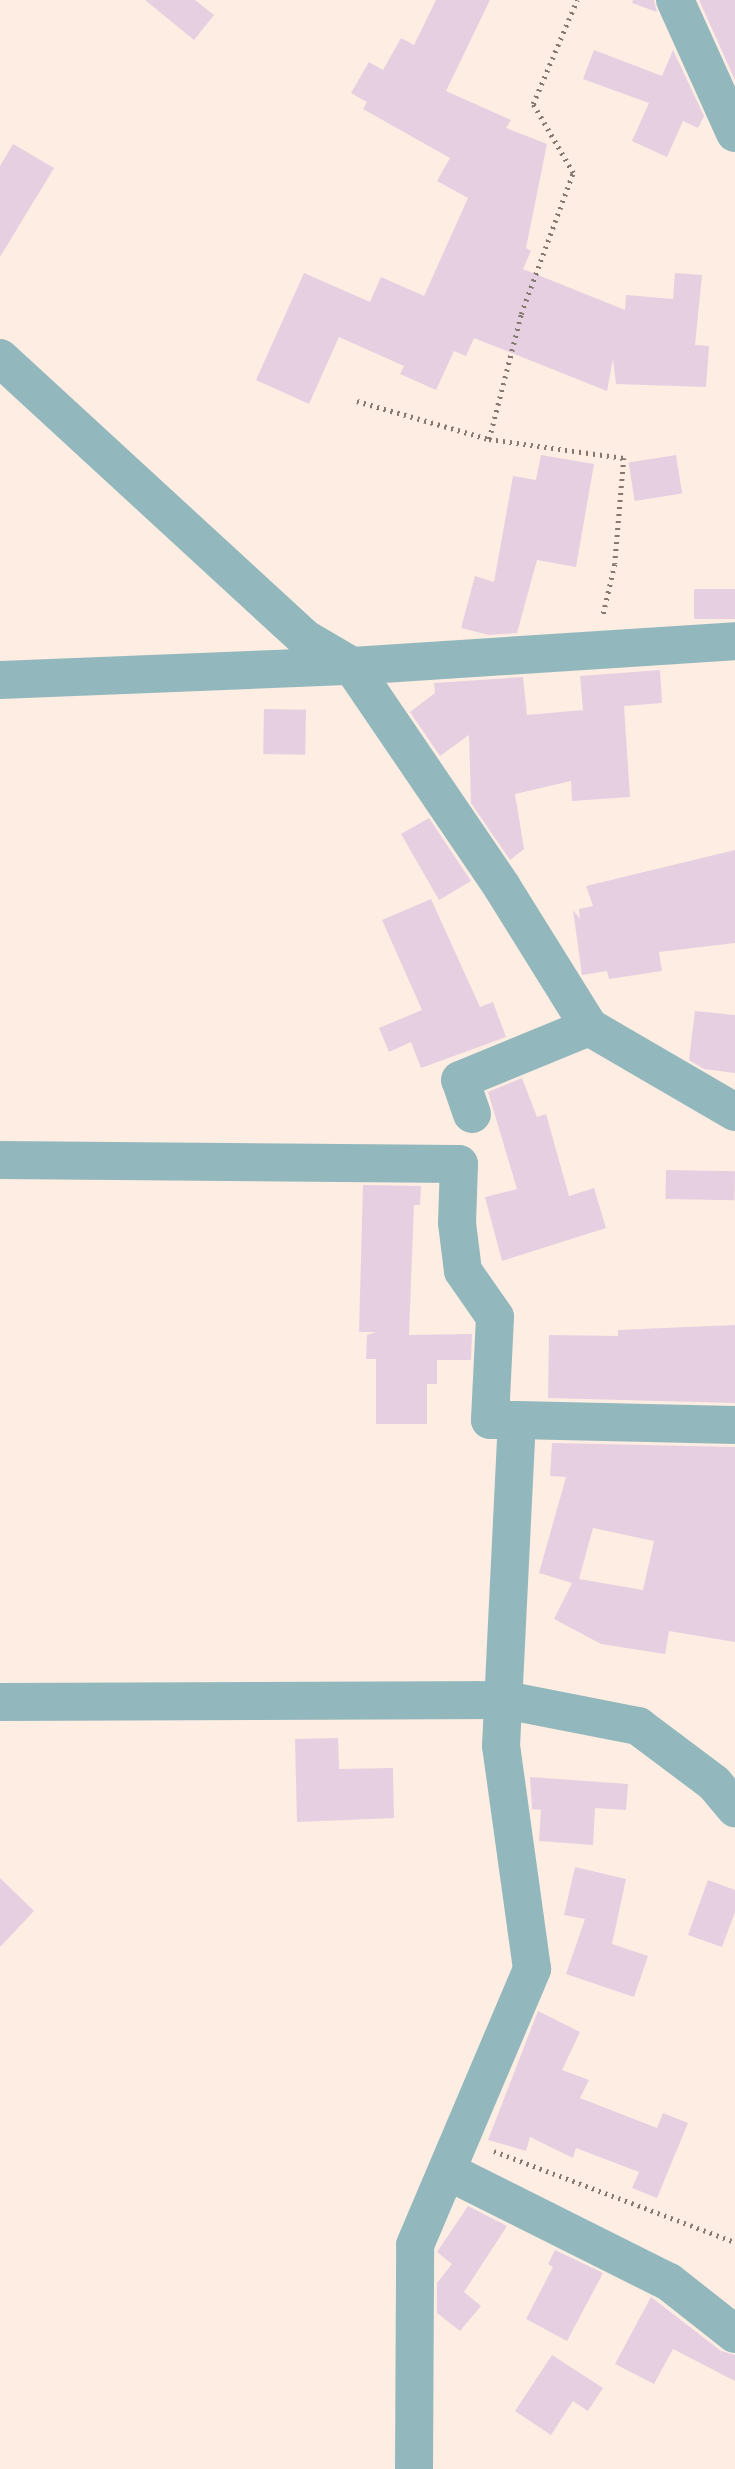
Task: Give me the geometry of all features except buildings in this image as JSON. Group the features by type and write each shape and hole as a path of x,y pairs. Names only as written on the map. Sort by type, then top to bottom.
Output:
{"street":[{"path":"675,0 735,133"},
{"path":"0,358 304,638 352,666 502,887 589,1027 735,1112"},
{"path":"0,680 352,666 735,641"},
{"path":"472,1114 460,1080 589,1027"},
{"path":"0,1160 459,1164 457,1223 463,1271 495,1317 490,1420 735,1425"},
{"path":"414,2469 415,2245 532,1969 501,1746 517,1420"},
{"path":"0,1702 505,1700 639,1727 714,1783 735,1808"},
{"path":"454,2154 669,2282 735,2334"}],"path":[{"path":"489,439 521,314 573,173 533,104 577,0"},
{"path":"357,401 489,439 624,458 615,564 595,650"},
{"path":"454,2154 735,2242"}]}
